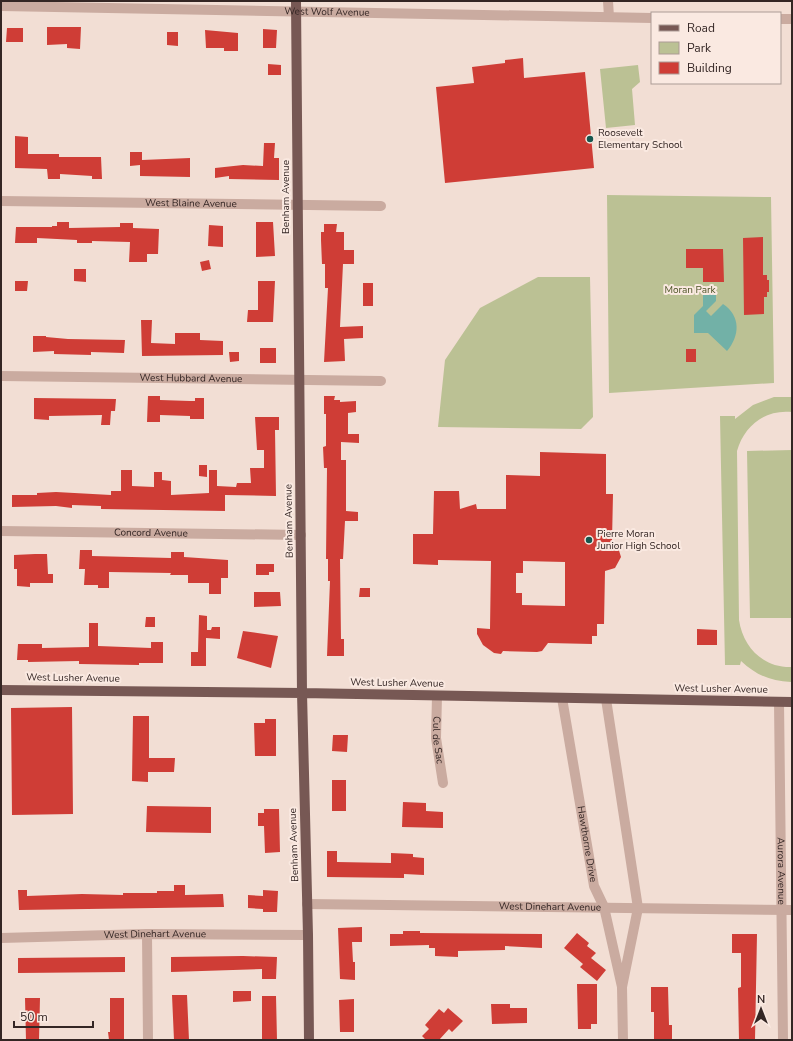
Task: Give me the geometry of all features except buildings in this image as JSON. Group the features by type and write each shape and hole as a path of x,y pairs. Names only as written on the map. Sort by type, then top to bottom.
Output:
{"main road":[{"name":"Benham Avenue","path":"296,1 302,693 309,1040"},
{"name":"West Lusher Avenue","path":"1,690 302,693 792,702"}],"street":[{"path":"608,1 609,17"},
{"name":"West Wolf Avenue","path":"1,6 651,18"},
{"path":"781,19 792,20"},
{"name":"West Blaine Avenue","path":"1,201 380,206"},
{"name":"West Hubbard Avenue","path":"1,376 381,381"},
{"name":"Concord Avenue","path":"1,531 301,535"},
{"name":"Cul de Sac","path":"437,696 436,738 443,783"},
{"name":"Hawthorne Drive","path":"562,698 594,886 604,907 622,987 623,1040"},
{"name":"Hawthorne Drive","path":"606,699 638,908 622,987"},
{"name":"Aurora Avenue","path":"779,702 783,1040"},
{"name":"West Dinehart Avenue","path":"307,904 792,910"},
{"path":"146,934 148,1040"},
{"name":"West Dinehart Avenue","path":"1,938 146,934 308,935"}],"green space":[{"path":"638,65 640,82 632,89 635,125 606,128 600,69"},
{"name":"Moran Park","path":"607,195 771,197 774,383 609,393"},
{"path":"538,277 590,277 593,417 581,429 438,427 445,360 480,308"},
{"path":"774,397 792,397 792,412 773,413 757,421 745,434 737,451 739,620 745,639 756,654 772,664 792,667 792,682 770,679 758,674 741,661 740,665 725,665 720,416 735,416 735,419 753,405"},
{"path":"792,450 792,618 750,618 747,451"}],"water":[{"path":"703,289 716,289 716,301 706,311 711,316 723,304 729,309 736,320 736,333 727,351 708,333 694,333 694,315 703,306"}],"place":[{"name":"Roosevelt Elementary School","path":"590,139"},
{"name":"Pierre Moran Junior High School","path":"589,540"}]}
